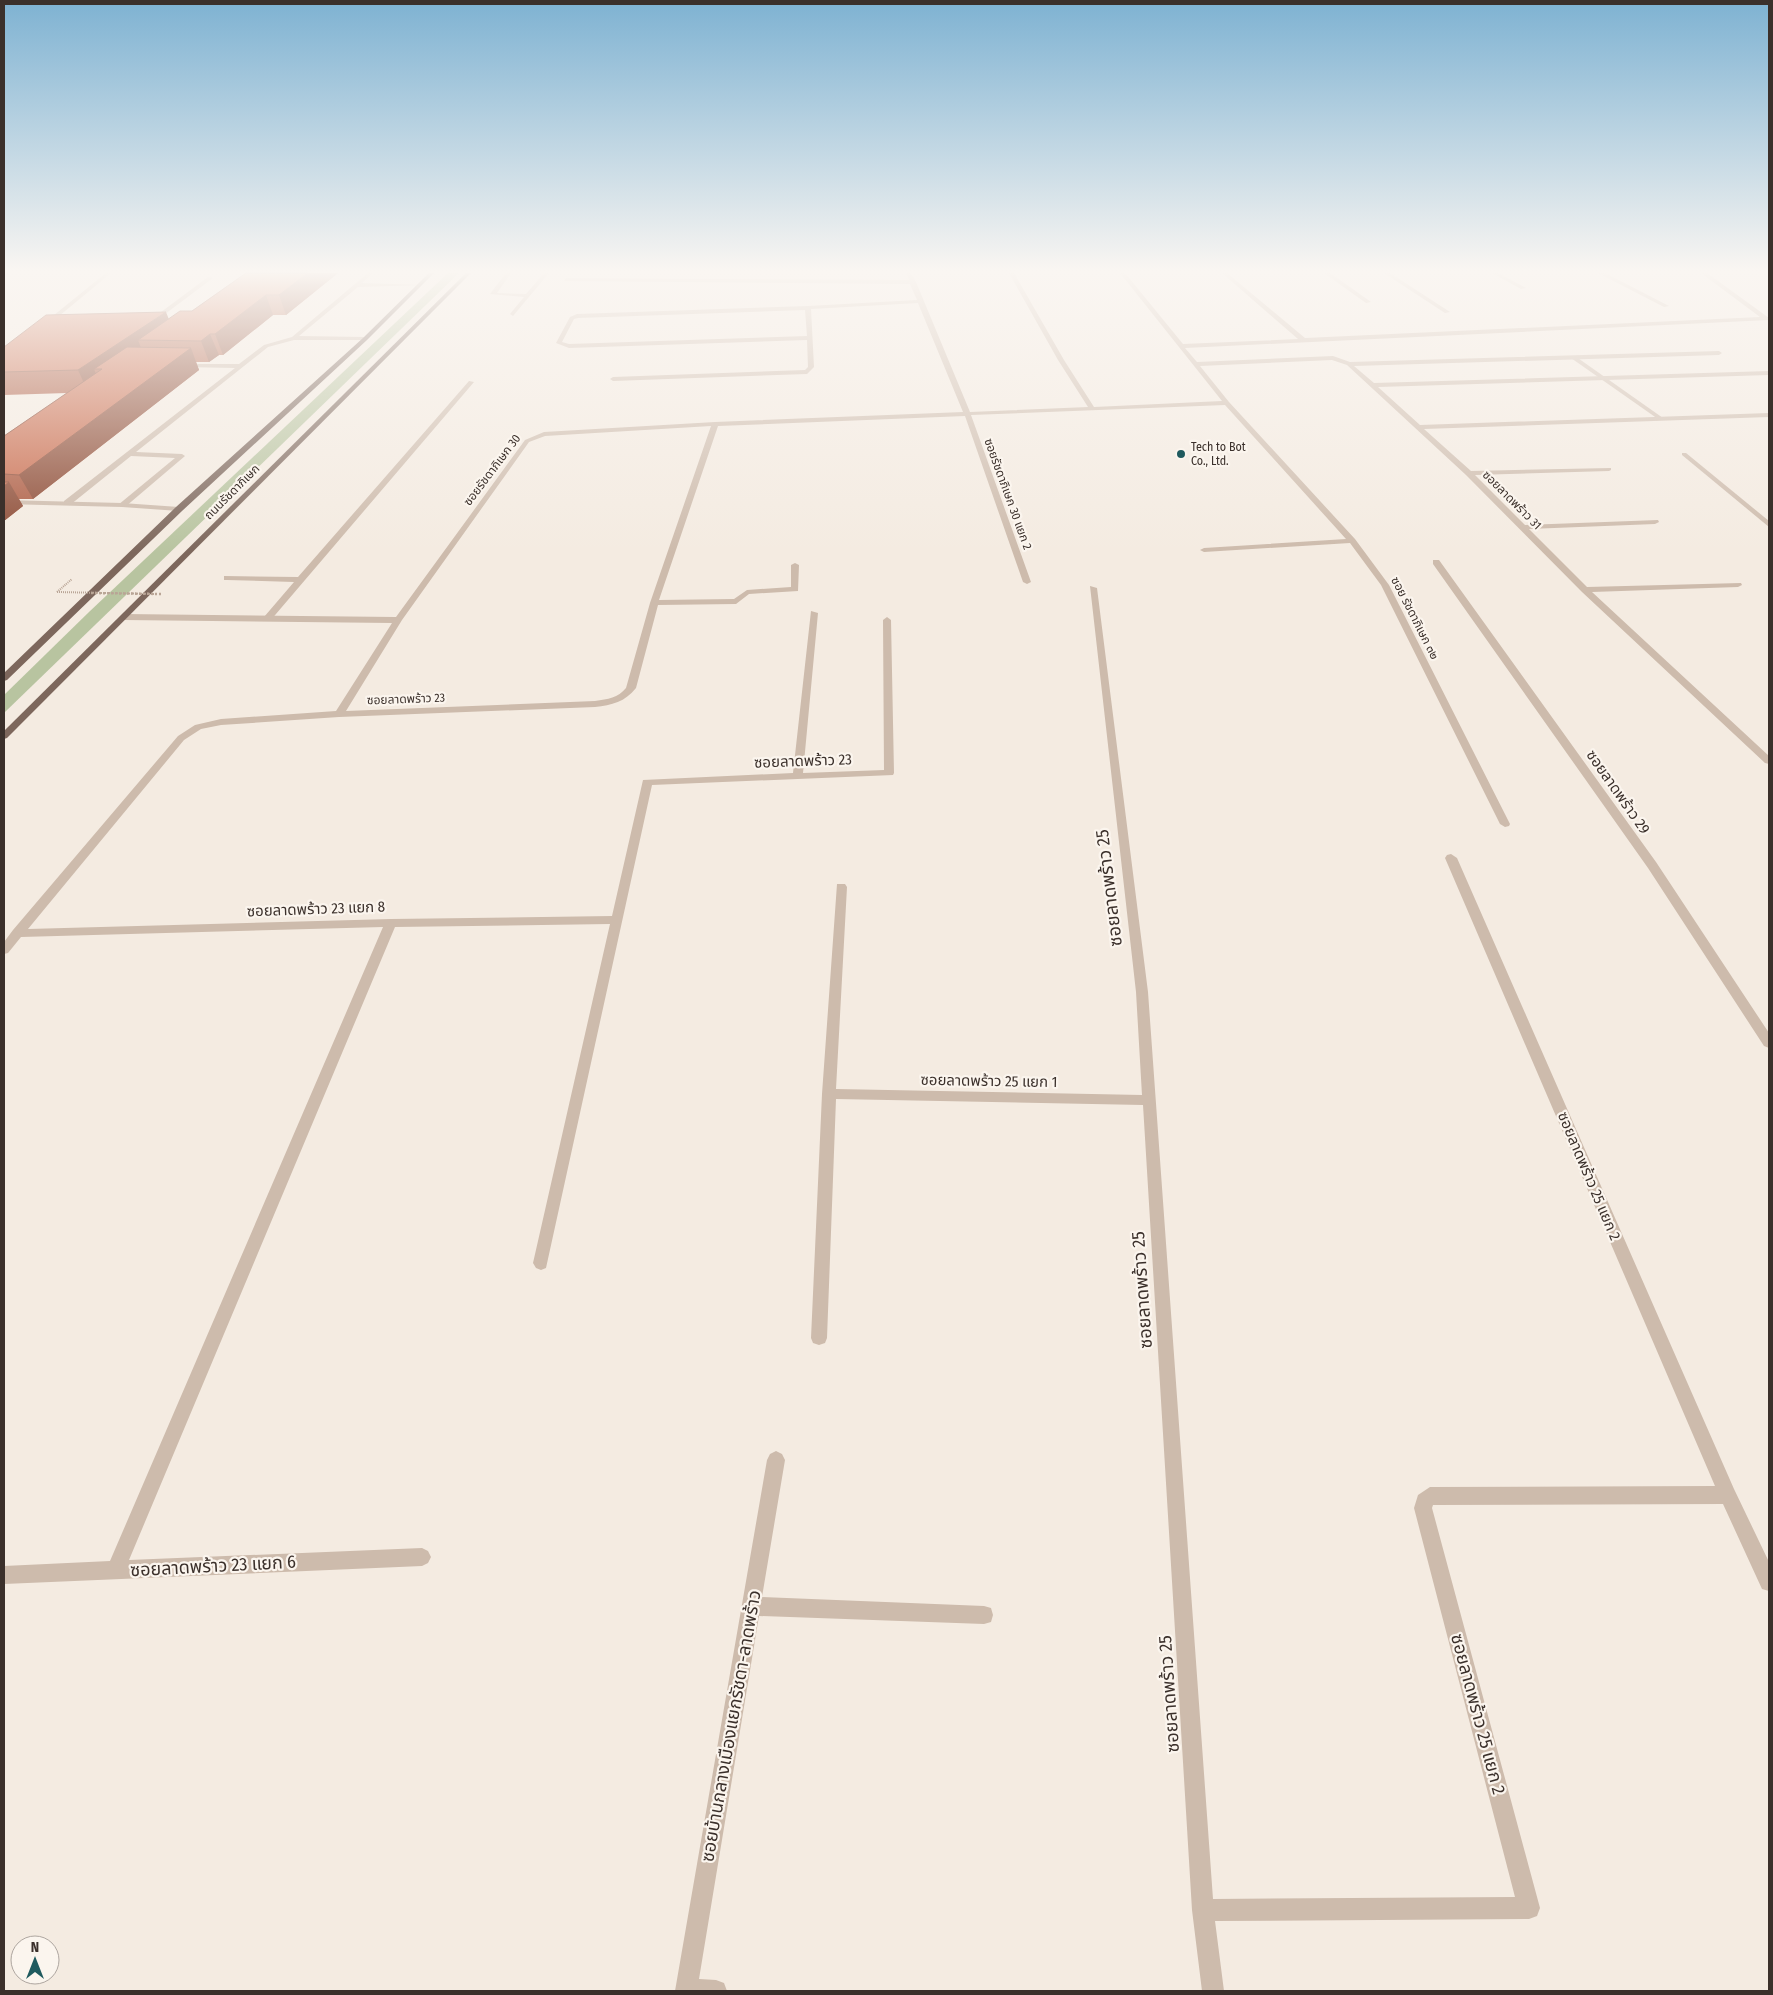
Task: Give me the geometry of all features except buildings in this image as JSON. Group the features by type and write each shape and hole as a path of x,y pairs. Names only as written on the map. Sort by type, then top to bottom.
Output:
{"main road":[{"name":"ถนนรัชดาภิเษก","path":"4,678 179,509 335,366"},
{"name":"ถนนรัชดาภิเษก","path":"6,733 376,366"}],"street":[{"path":"67,504 240,366"},
{"path":"614,379 807,372 811,366"},
{"name":"ซอยรัชดาภิเษก 30 แยก 2","path":"948,366 968,414 1027,582"},
{"path":"1065,366 1092,408"},
{"name":"ซอย รัชดาภิเษก ๓๒","path":"1198,366 1228,403 1352,541 1385,585 1505,824"},
{"name":"ซอยลาดพร้าว 31","path":"1351,366 1469,473 1585,590 1769,761"},
{"path":"1586,366 1660,418"},
{"path":"1372,385 1769,373"},
{"path":"267,619 471,382"},
{"name":"ซอยรัชดาภิเษก 30","path":"339,714 398,620 527,441 534,437 544,434 714,424 1228,403"},
{"path":"1417,427 1769,415"},
{"name":"ซอยลาดพร้าว 23","path":"4,950 181,738 198,727 221,722 339,714 610,702 625,696 631,688 654,603 714,424"},
{"path":"122,505 182,456 130,454"},
{"path":"1684,454 1769,525"},
{"path":"1469,473 1609,469"},
{"path":"4,502 122,505 179,509"},
{"path":"1523,527 1655,522"},
{"path":"1204,550 1352,541"},
{"name":"ซอยลาดพร้าว 29","path":"1436,562 1652,865 1769,1043"},
{"path":"654,603 736,600 747,592 795,589 795,565"},
{"path":"227,578 300,580"},
{"path":"1585,590 1738,584"},
{"name":"ซอยลาดพร้าว 25","path":"1093,588 1142,992 1203,1910 1213,1991"},
{"path":"798,776 814,613"},
{"path":"124,617 398,620"},
{"name":"ซอยลาดพร้าว 23","path":"616,920 647,782 889,773 887,620"},
{"path":"1753,746 1769,746"},
{"name":"ซอยลาดพร้าว 25 แยก 2","path":"1451,858 1728,1495 1769,1582"},
{"path":"819,1338 829,1094 841,887"},
{"path":"541,1263 616,920"},
{"name":"ซอยลาดพร้าว 23 แยก 8","path":"17,933 391,923 616,920"},
{"path":"116,1570 391,923"},
{"name":"ซอยลาดพร้าว 25 แยก 1","path":"829,1094 1148,1100"},
{"name":"ซอยบ้านกลางเมืองแยกรัชดา-ลาดพร้าว","path":"687,1990 776,1460"},
{"name":"ซอยลาดพร้าว 25 แยก 2","path":"1203,1910 1529,1908 1423,1508 1424,1501 1430,1496 1728,1495"},
{"name":"ซอยลาดพร้าว 23 แยก 6","path":"4,1575 422,1557"},
{"path":"751,1606 984,1615"},
{"path":"687,1990 716,1991"}],"path":[{"path":"72,579 57,592 162,594"}],"green space":[{"path":"349,366 363,366 4,713 4,695"}],"place":[{"name":"Tech to Bot Co., Ltd.","path":"1181,454"}]}
